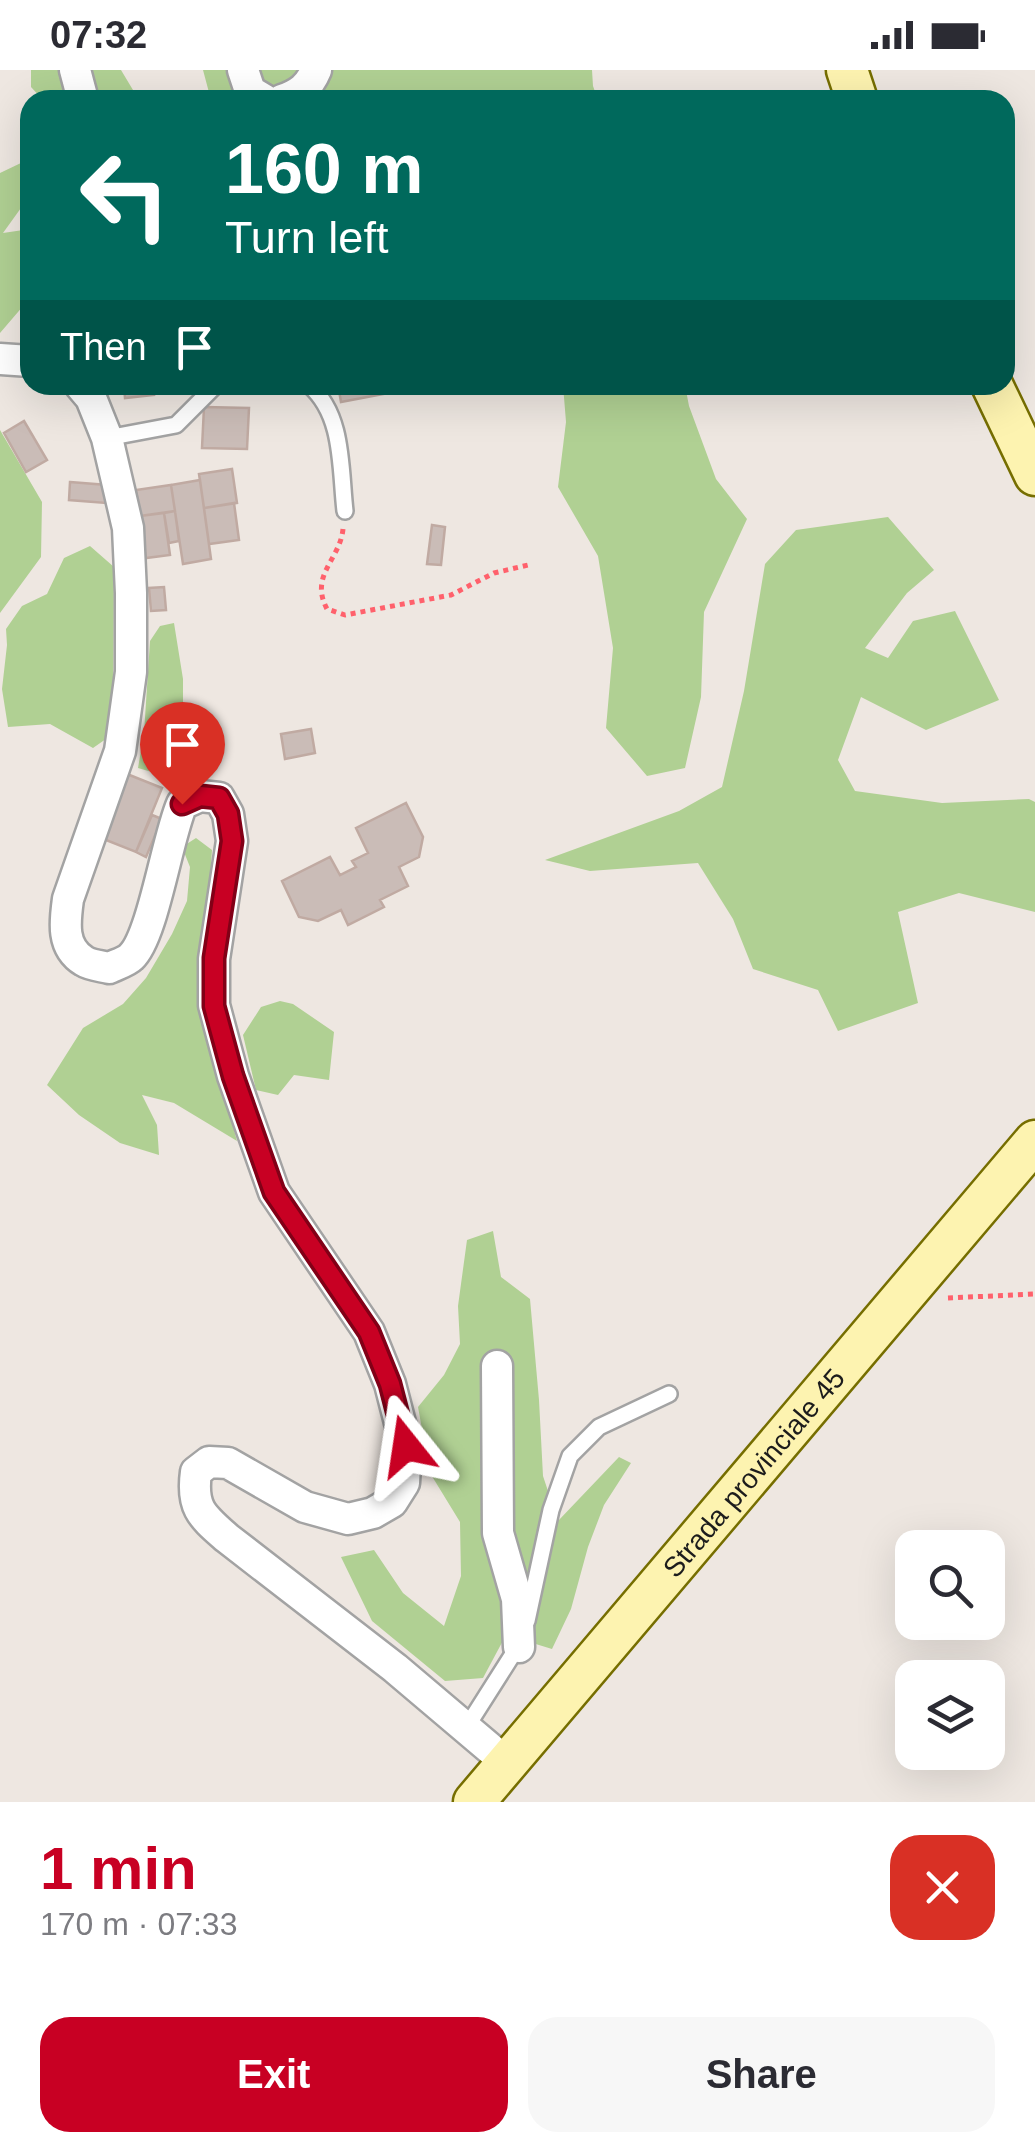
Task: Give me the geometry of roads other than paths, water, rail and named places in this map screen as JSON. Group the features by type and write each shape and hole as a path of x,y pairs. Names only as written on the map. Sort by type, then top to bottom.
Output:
{"main road":[{"path":"997,395 1035,476"},
{"name":"Strada provinciale 45","path":"474,1802 1035,1141"}],"street":[{"path":"301,90 309,85 316,70"},
{"path":"88,395 107,438 128,528 130,672 120,752 68,899 68,946 84,962 109,968 131,957 146,931 182,804 200,796 219,798 228,814 232,841 214,958 214,1006 233,1076 274,1192 369,1332 390,1384 406,1446 404,1483 392,1502 374,1514 348,1519 305,1507 228,1463 209,1462 196,1472 192,1494 202,1515 227,1538 395,1668 506,1762"},
{"path":"497,1366 498,1533 517,1599 519,1648"}],"lane":[{"path":"107,438 176,425 204,395"},
{"path":"318,395 333,418 345,511"},
{"path":"466,1728 519,1648 551,1510 570,1456 599,1427 669,1394"}]}
